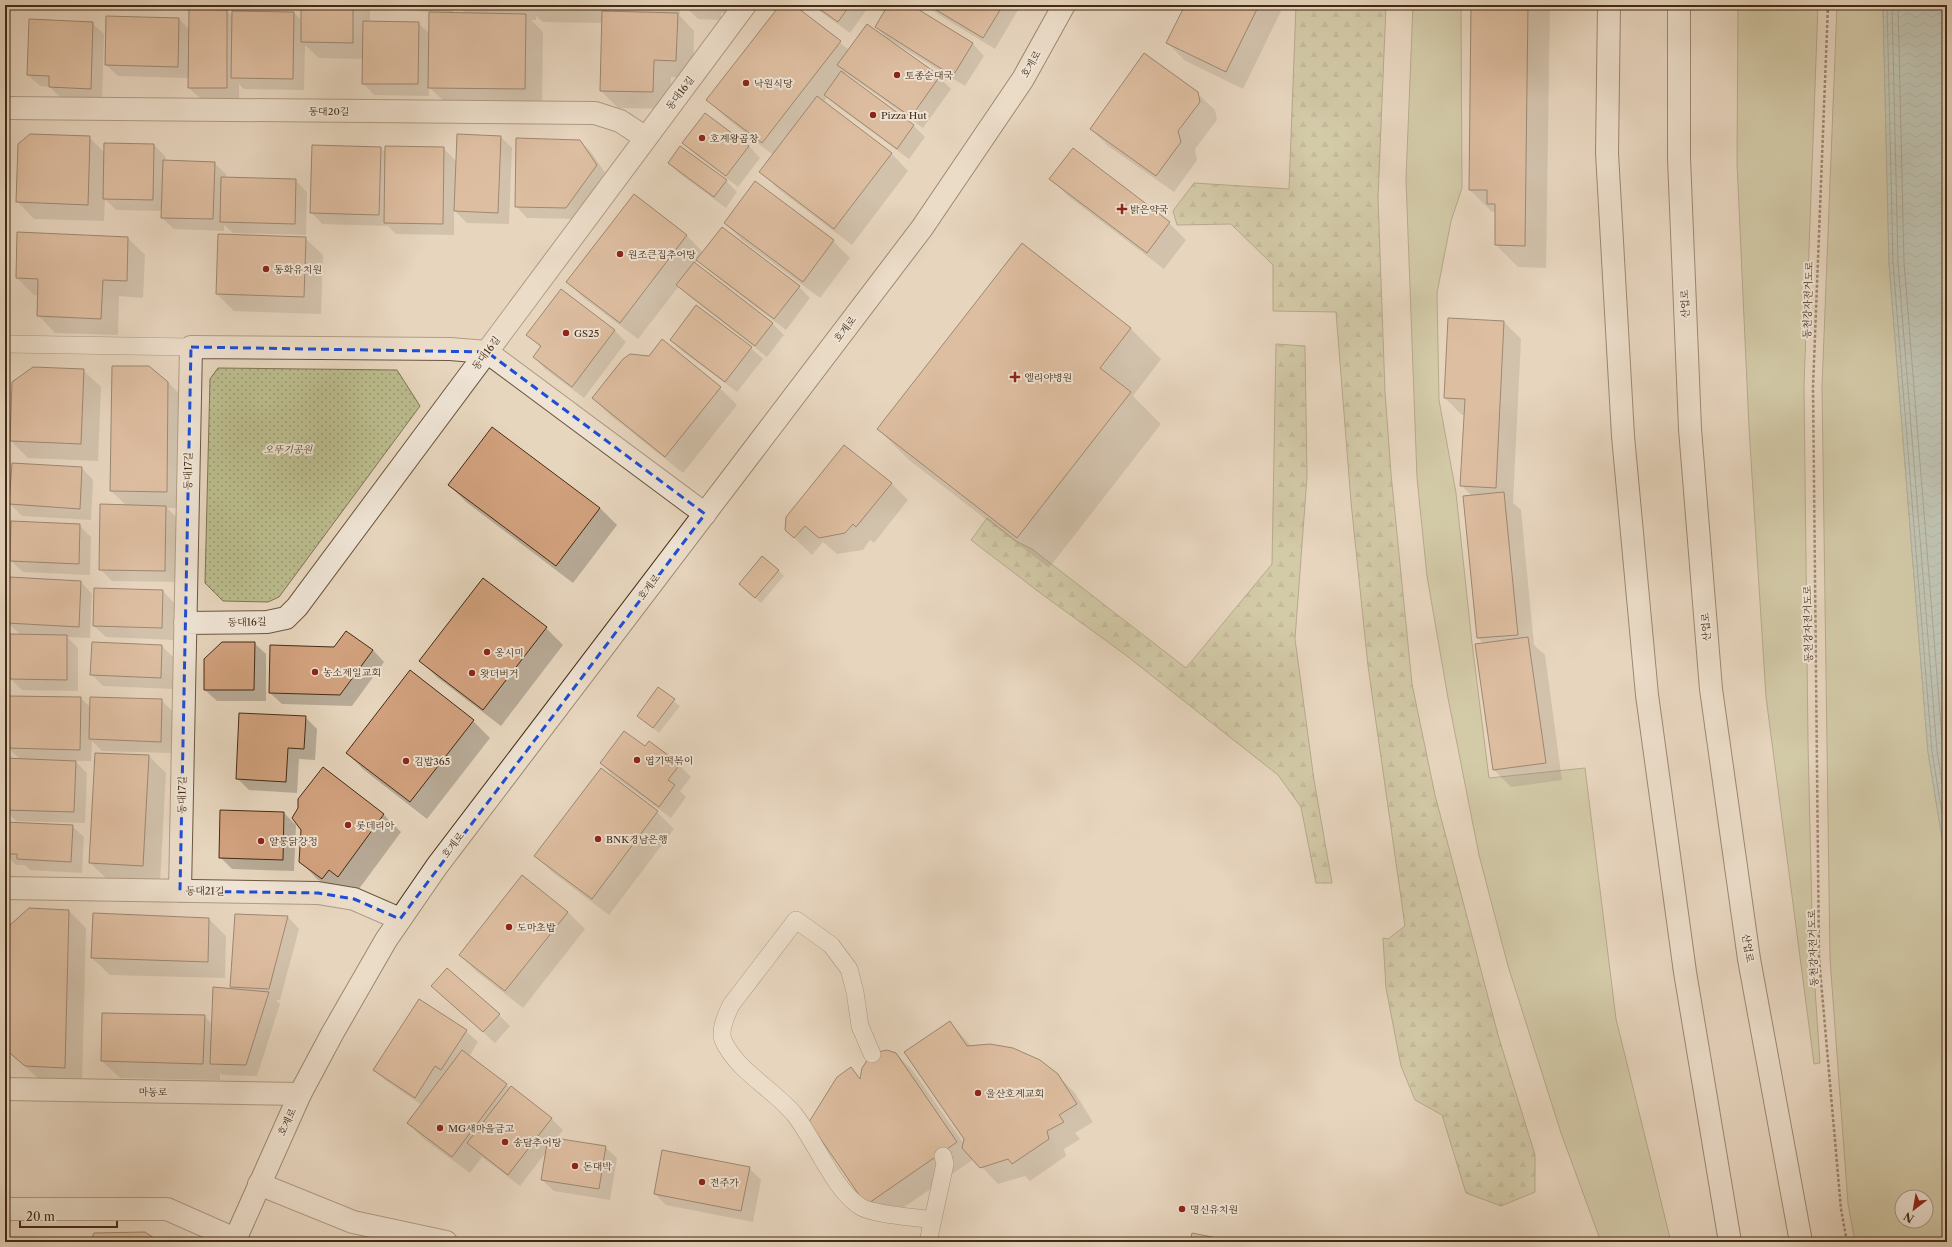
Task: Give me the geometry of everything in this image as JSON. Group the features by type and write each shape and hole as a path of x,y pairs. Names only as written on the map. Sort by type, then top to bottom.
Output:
{"street":[{"name":"동대16길","path":"185,623 267,622 286,618 297,607 745,5"},
{"name":"호계로","path":"235,1240 300,1094 386,940 400,919 441,860 931,216 1020,85 1064,5"},
{"path":"1609,5 1607,153 1623,436 1646,696 1685,972 1730,1242"},
{"name":"산업로","path":"1679,5 1679,158 1690,421 1711,689 1749,959 1801,1242"},
{"name":"동대20길","path":"5,108 595,113 620,121 646,138"},
{"path":"191,347 450,349 487,352 705,514"},
{"name":"동대17길","path":"180,891 191,347"},
{"name":"동대21길","path":"5,888 318,893 354,899 400,919"},
{"name":"마동로","path":"5,1089 300,1094"},
{"path":"259,1184 353,1222 446,1242"},
{"path":"5,1209 167,1209 235,1240"}],"lane":[{"path":"5,344 191,347"},
{"path":"872,1054 860,1026 855,992 849,969 831,945 796,920 731,1005 724,1020 722,1038 731,1054 793,1114 808,1133 836,1181 851,1200 871,1212 933,1220"},
{"path":"928,1242 945,1164 943,1156"}],"path":[{"name":"동천강자전거도로","path":"1828,5 1813,387 1819,958 1841,1209 1847,1242"}],"highlighted area":[{"path":"191,347 487,352 705,514 400,919 354,899 318,893 180,891"}],"green space":[{"path":"1296,5 1386,5 1378,198 1385,392 1391,474 1412,684 1435,795 1498,1035 1535,1155 1535,1192 1501,1206 1466,1193 1442,1115 1415,1100 1401,1066 1386,988 1383,938 1388,939 1405,926 1368,666 1351,502 1336,312 1273,311 1273,265 1231,224 1177,225 1173,211 1194,183 1289,189"},
{"path":"1413,5 1461,5 1462,188 1451,221 1437,293 1439,400 1456,493 1472,643 1489,778 1585,768 1616,1019 1671,1242 1601,1242 1561,1133 1508,966 1479,855 1448,698 1427,576 1417,478 1406,179"},
{"path":"1738,5 1818,5 1804,385 1808,743 1813,959 1820,1063 1814,1064 1766,697 1749,428 1737,163"},
{"path":"1837,5 1883,5 1889,263 1928,752 1947,868 1947,1242 1855,1242 1848,1204 1830,959 1822,387"},
{"path":"1276,344 1305,346 1307,477 1295,639 1314,780 1332,883 1316,883 1301,807 1278,775 1123,653 971,540 987,518 1016,541 1032,549 1186,668 1272,564"},
{"name":"오뚜기공원","path":"218,368 397,370 420,406 279,597 268,602 223,601 205,583 210,379"}],"water":[{"path":"1883,5 1947,5 1947,868 1928,752 1889,263"}],"building":[{"path":"301,5 353,5 353,43 301,42"},
{"path":"593,5 593,7 525,6"},
{"path":"686,5 710,5 710,9 686,8"},
{"path":"780,5 794,5 841,41 762,143 706,100"},
{"path":"814,5 850,5 838,22"},
{"path":"888,5 911,5 973,43 953,76 875,27"},
{"path":"928,5 1003,5 983,38"},
{"path":"1185,5 1259,5 1226,72 1166,43"},
{"path":"1471,5 1528,5 1525,246 1495,245 1495,204 1487,204 1487,190 1469,190"},
{"path":"189,9 227,10 227,88 188,88"},
{"path":"232,11 294,12 293,79 231,78"},
{"path":"602,11 678,13 676,61 654,60 653,92 600,91"},
{"path":"429,12 526,14 525,89 428,88"},
{"path":"106,16 179,18 178,67 105,65"},
{"path":"29,19 93,22 91,89 49,87 49,76 27,75"},
{"path":"363,21 419,22 418,84 362,84"},
{"path":"867,24 940,76 911,117 837,65"},
{"path":"1144,53 1198,92 1200,102 1178,131 1181,142 1156,176 1090,129"},
{"path":"841,71 914,125 897,149 824,95"},
{"path":"817,96 892,153 834,229 759,172"},
{"path":"705,113 749,146 726,176 682,143"},
{"path":"30,134 90,136 88,205 16,202 18,144"},
{"path":"457,134 501,136 498,213 454,211"},
{"path":"516,138 580,140 597,165 566,208 515,207"},
{"path":"104,143 154,144 153,200 103,199"},
{"path":"312,145 381,147 379,215 310,213"},
{"path":"385,146 444,147 443,224 384,223"},
{"path":"680,146 727,180 714,197 668,163"},
{"path":"1073,148 1170,222 1147,253 1049,179"},
{"path":"163,160 215,162 213,219 161,218"},
{"path":"221,177 296,179 295,224 220,222"},
{"path":"755,181 834,240 803,282 724,223"},
{"path":"634,194 687,235 620,323 566,282"},
{"path":"722,227 800,286 774,319 696,260"},
{"path":"17,232 128,237 127,281 103,280 101,319 37,316 38,279 16,278"},
{"path":"218,234 306,237 304,297 216,294"},
{"path":"1022,243 1131,328 1100,368 1131,392 1017,538 877,429"},
{"path":"694,262 773,323 755,346 676,285"},
{"path":"561,289 615,330 572,387 533,357 541,346 526,335"},
{"path":"696,305 752,347 725,382 670,340"},
{"path":"1448,318 1504,321 1496,488 1460,486 1465,399 1444,398"},
{"path":"662,339 721,387 665,457 592,398 623,359 630,354 649,356"},
{"path":"112,366 149,366 168,382 167,492 110,491"},
{"path":"33,367 84,369 81,444 10,441 12,382"},
{"path":"492,427 600,508 556,566 448,485"},
{"path":"844,445 892,483 856,527 853,524 845,533 819,538 805,526 794,538 785,530 786,517"},
{"path":"12,463 82,467 80,509 9,504"},
{"path":"1504,492 1518,635 1477,638 1463,496"},
{"path":"100,504 166,506 165,571 99,570"},
{"path":"11,521 80,524 79,564 10,561"},
{"path":"762,556 779,570 755,598 739,584"},
{"path":"10,577 81,581 79,627 7,623"},
{"path":"483,578 547,627 483,710 419,661"},
{"path":"94,588 163,590 162,628 93,626"},
{"path":"346,631 373,650 340,695 269,693 270,645 334,647"},
{"path":"10,634 67,635 67,680 10,679"},
{"path":"1528,637 1546,763 1493,770 1475,644"},
{"path":"92,642 162,645 161,678 90,675"},
{"path":"222,642 255,642 254,690 204,690 204,659"},
{"path":"410,670 474,720 410,802 346,753"},
{"path":"658,687 675,699 653,728 637,716"},
{"path":"8,696 81,697 80,750 7,748"},
{"path":"90,697 162,699 161,742 89,739"},
{"path":"239,713 306,716 304,749 288,748 286,782 236,779"},
{"path":"624,731 645,746 649,741 680,764 668,780 675,785 659,807 600,763"},
{"path":"95,753 149,755 143,866 89,863"},
{"path":"5,758 76,761 74,812 5,810"},
{"path":"323,767 384,814 338,877 329,870 322,879 299,862 301,830 292,818 298,808 298,799"},
{"path":"601,768 658,811 592,899 534,856"},
{"path":"220,810 284,812 283,860 219,858"},
{"path":"5,822 73,825 71,862 17,859 17,854 5,854"},
{"path":"522,875 568,912 505,991 459,955"},
{"path":"29,908 69,910 65,1068 25,1066 5,1049 9,926"},
{"path":"93,913 209,918 208,962 91,958"},
{"path":"235,914 288,916 269,989 230,987"},
{"path":"447,968 500,1014 483,1032 431,986"},
{"path":"213,987 269,992 246,1065 210,1064"},
{"path":"419,999 467,1030 441,1070 435,1066 415,1098 373,1070"},
{"path":"102,1013 205,1015 203,1064 101,1061"},
{"path":"950,1021 967,1046 990,1044 1013,1048 1040,1060 1058,1074 1077,1104 1059,1115 1064,1122 1047,1131 1049,1139 1012,1164 1008,1159 980,1168 962,1148 964,1139 904,1052"},
{"path":"462,1050 507,1084 452,1157 407,1123"},
{"path":"887,1050 896,1053 957,1142 866,1205 809,1122 837,1077 851,1067 860,1079 862,1068 868,1059 878,1052"},
{"path":"511,1086 552,1118 508,1175 467,1143"},
{"path":"548,1137 606,1146 599,1189 541,1180"},
{"path":"662,1150 750,1167 741,1211 654,1194"},
{"path":"145,1232 160,1242 90,1242 94,1233"},
{"path":"1192,1233 1237,1242 1190,1242"}],"place":[{"name":"토종순대국","path":"897,75"},
{"name":"낙원식당","path":"746,83"},
{"name":"Pizza Hut","path":"873,115"},
{"name":"호계왕곱창","path":"702,138"},
{"name":"밝은약국","path":"1122,209"},
{"name":"원조큰집추어탕","path":"620,254"},
{"name":"동화유치원","path":"266,269"},
{"name":"GS25","path":"566,333"},
{"name":"엘리야병원","path":"1015,377"},
{"name":"옹시미","path":"487,652"},
{"name":"농소제일교회","path":"315,672"},
{"name":"왓더버거","path":"472,673"},
{"name":"엽기떡볶이","path":"637,760"},
{"name":"김밥365","path":"406,761"},
{"name":"롯데리아","path":"348,825"},
{"name":"BNK경남은행","path":"598,839"},
{"name":"알통닭강정","path":"261,841"},
{"name":"도마초밥","path":"509,927"},
{"name":"울산호계교회","path":"978,1093"},
{"name":"MG새마을금고","path":"440,1128"},
{"name":"송담추어탕","path":"505,1142"},
{"name":"돈대박","path":"575,1166"},
{"name":"전주가","path":"702,1182"},
{"name":"명신유치원","path":"1182,1209"}]}
